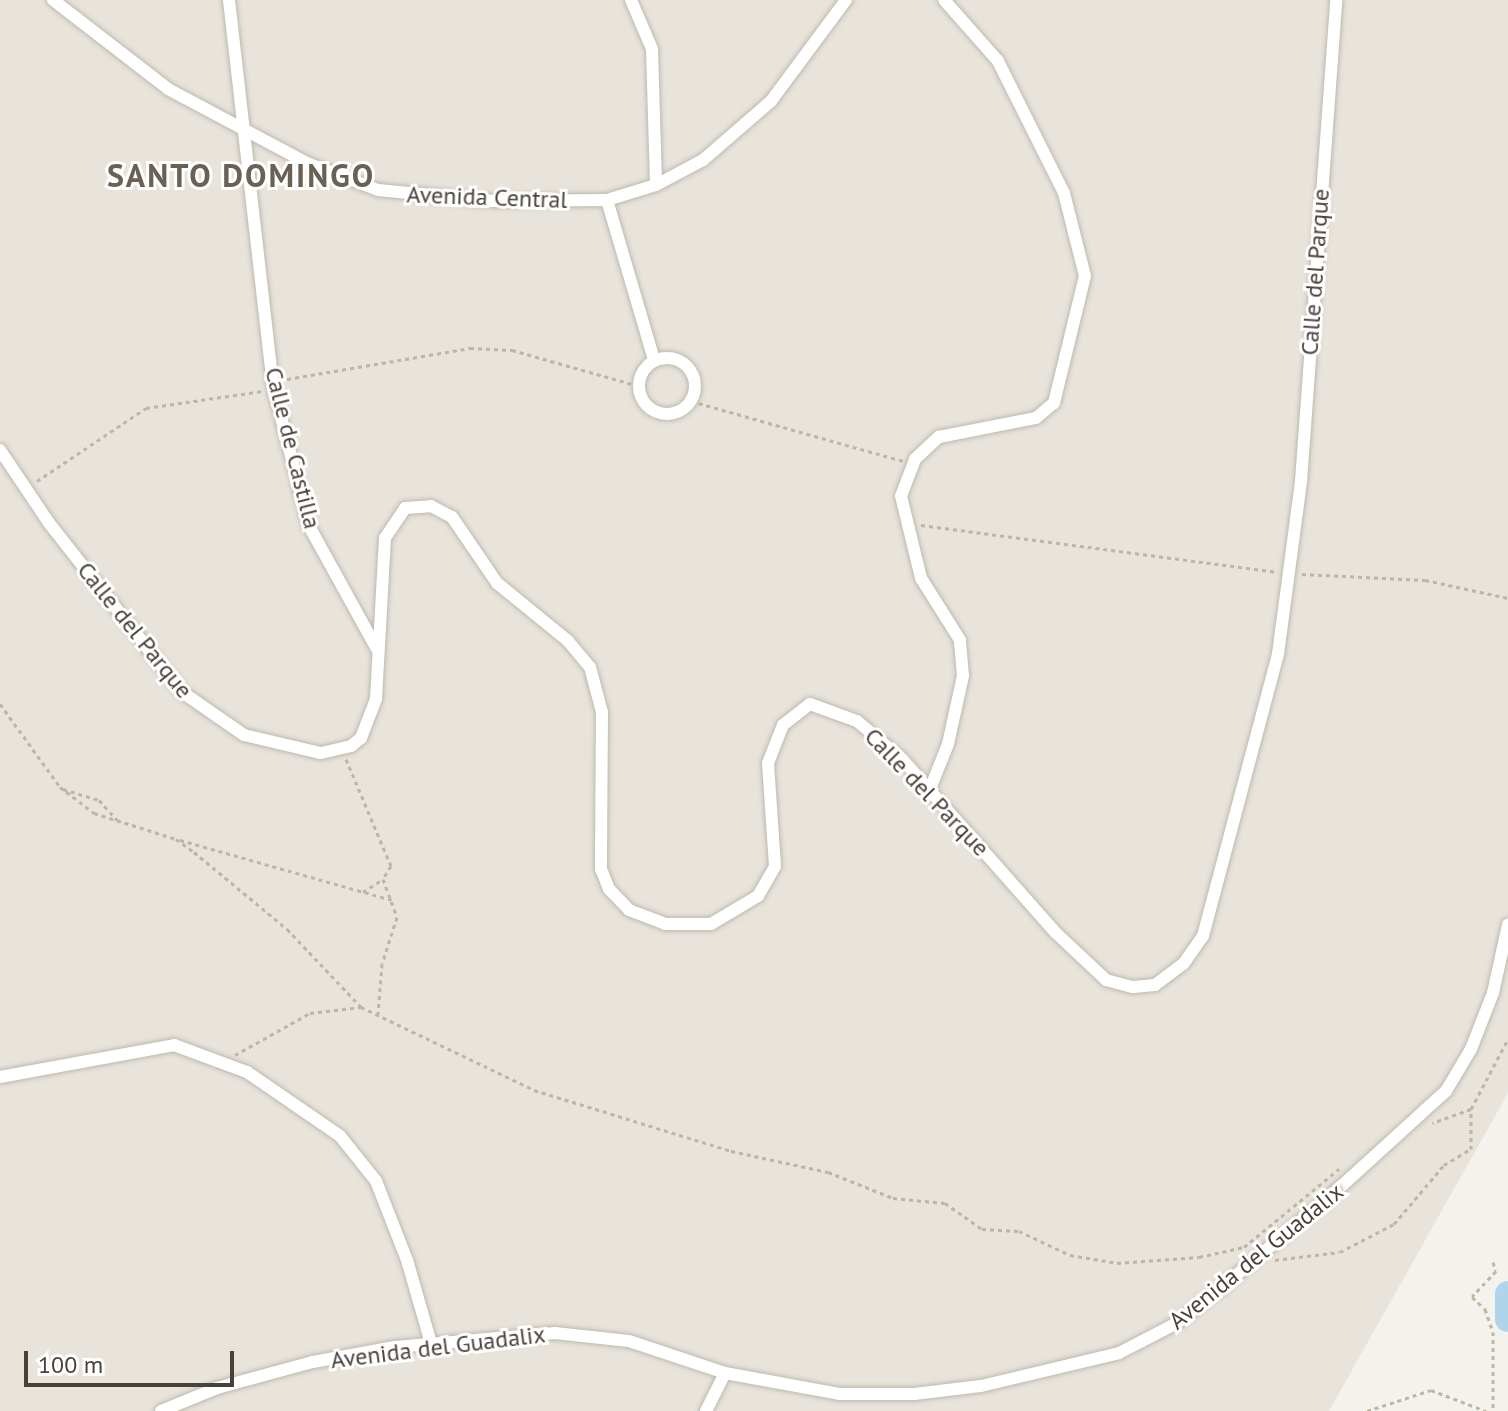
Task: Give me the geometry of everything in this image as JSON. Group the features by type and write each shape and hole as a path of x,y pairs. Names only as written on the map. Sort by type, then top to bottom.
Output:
{"street":[{"name":"Avenida Central","path":"53,0 168,89 246,133 378,190 478,201 607,200 656,185 703,160 747,125 787,82 846,0"},
{"name":"Calle de Castilla","path":"229,0 273,386 309,526 379,652"},
{"path":"631,0 652,49 656,185"},
{"path":"930,789 948,744 963,676 960,640 921,578 901,496 913,464 939,437 1036,418 1054,403 1085,276 1064,193 998,61 944,0"},
{"name":"Calle del Parque","path":"0,450 182,692 202,710 268,743 321,753 341,749 361,738 372,716 379,652 381,566 388,527 410,505 442,509 497,583 568,641 590,667 602,712 601,869 618,901 651,921 711,924 758,896 775,866 768,763 783,725 804,706 825,706 857,721 930,789 1082,959 1111,983 1155,985 1198,949 1213,909 1278,654 1290,573 1336,0"},
{"path":"607,200 654,360"},
{"path":"654,360 681,361 691,370 696,383 691,401 674,414 660,414 648,407 639,386 644,369 654,360"},
{"name":"Avenida del Guadalix","path":"161,1411 282,1369 431,1343 594,1335 629,1341 725,1373 839,1394 914,1394 981,1386 1119,1353 1177,1323 1221,1288 1406,1132 1446,1091 1471,1049 1493,993 1508,925"},
{"path":"0,1077 151,1045 174,1045 226,1061 340,1136 358,1156 376,1181 397,1234 431,1343"},
{"path":"706,1411 725,1373"}],"path":[{"path":"26,488 146,408 470,348 512,350 639,386"},
{"path":"691,401 913,464"},
{"path":"908,523 1290,573 1425,580 1508,598"},
{"path":"0,704 60,787 94,813 393,900"},
{"path":"341,749 385,844 391,866 383,879 363,892"},
{"path":"60,787 99,800 118,822"},
{"path":"176,839 287,929 361,1007 534,1090 731,1151 828,1172 893,1198 945,1203 982,1229 1019,1231 1070,1255 1117,1263 1199,1257 1244,1247 1332,1170 1344,1168"},
{"path":"378,1014 382,964 397,917 383,879"},
{"path":"226,1061 266,1033 310,1013 361,1007"},
{"path":"1269,1260 1340,1252 1394,1224 1444,1165 1471,1149 1471,1109 1508,1039"},
{"path":"1406,1132 1471,1109"},
{"path":"1244,1247 1249,1253"},
{"path":"1493,1262 1496,1271 1472,1297 1485,1309 1493,1332 1493,1411"},
{"path":"1367,1411 1431,1390 1486,1411"}],"shaded area":[{"path":"0,0 1508,0 1508,1093 1329,1411 0,1411"}],"waterway":[{"path":"1508,1294 1508,1319"}],"district":[{"name":"SANTO DOMINGO","path":"241,175"}]}
